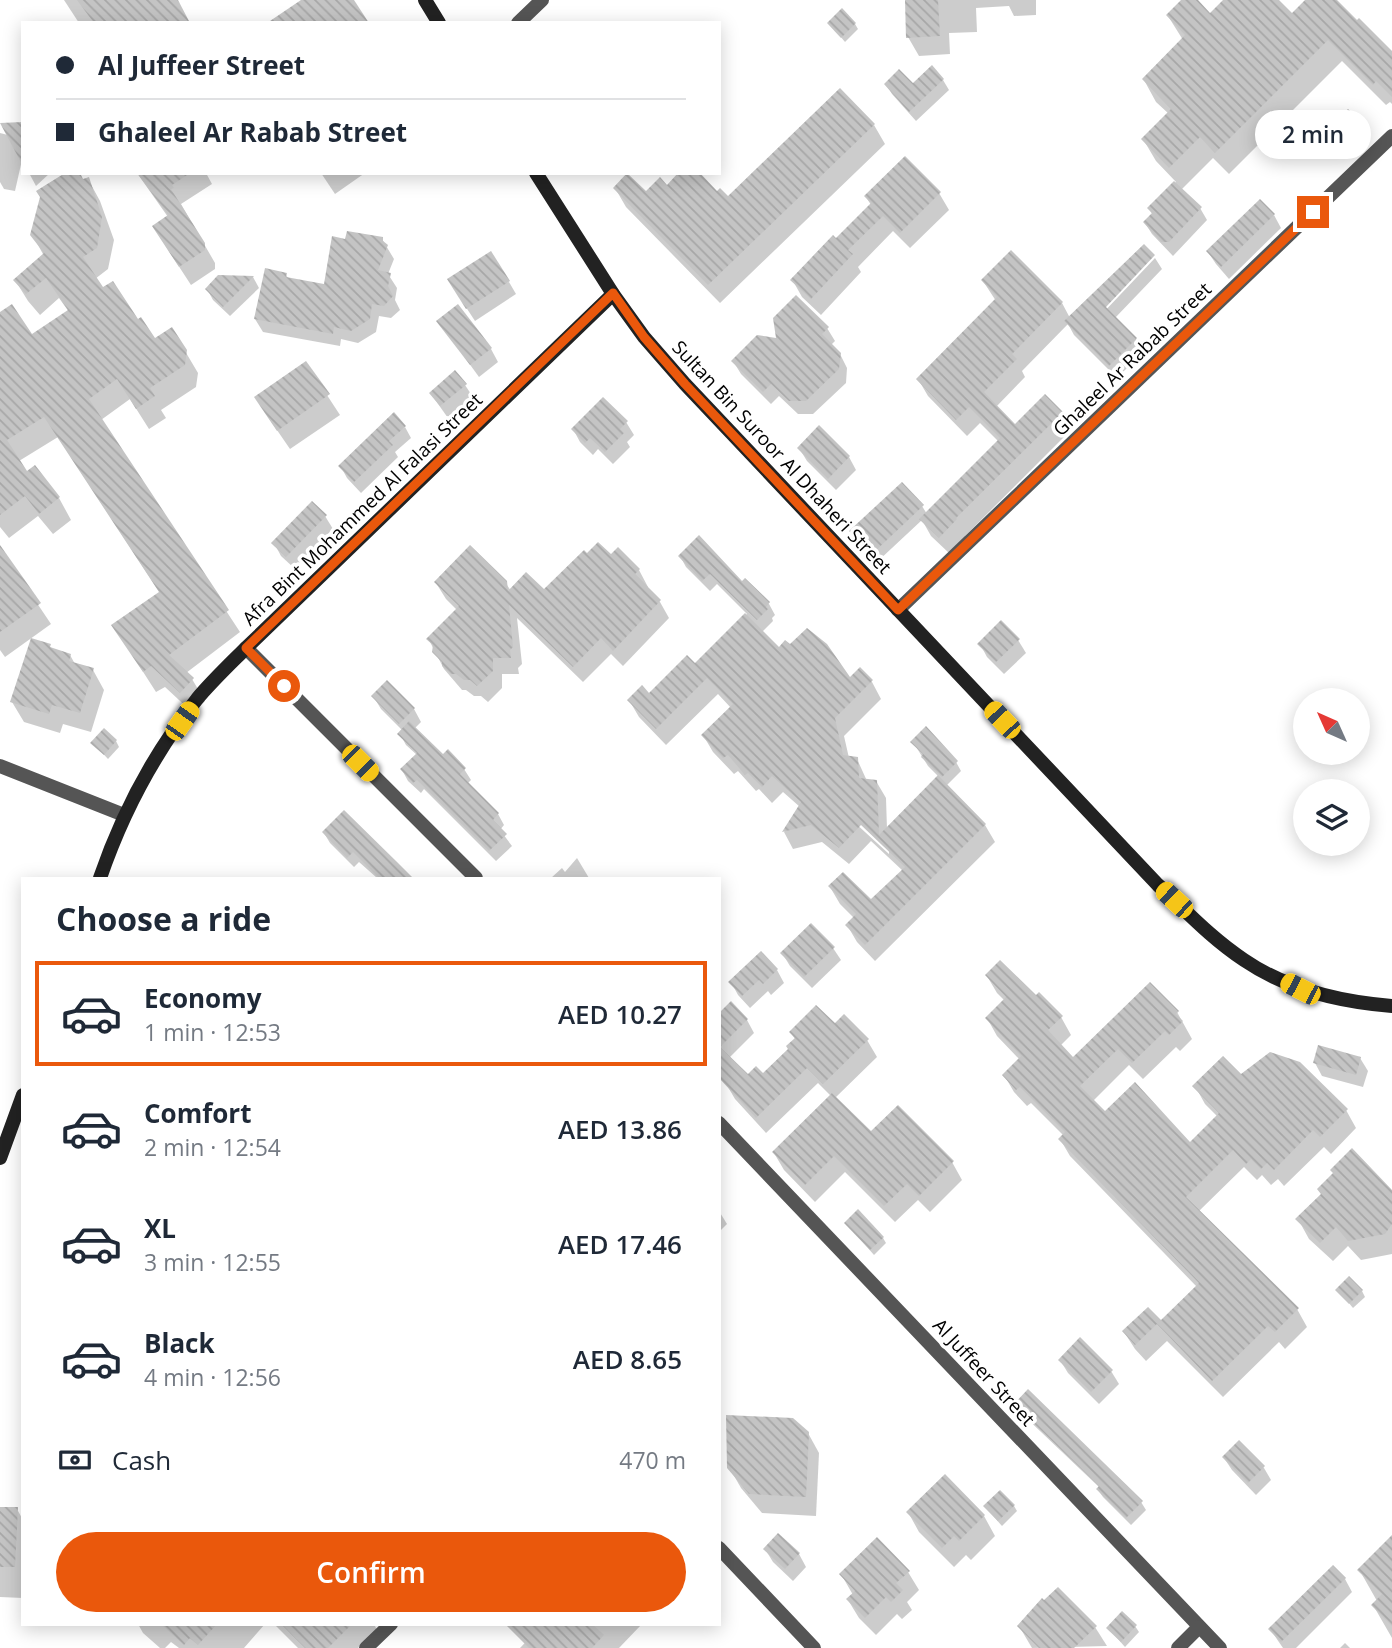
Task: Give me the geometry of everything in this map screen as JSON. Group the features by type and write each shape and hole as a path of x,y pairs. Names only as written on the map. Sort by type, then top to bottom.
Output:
{"street":[{"path":"425,0 438,21"},
{"path":"520,21 542,0"},
{"name":"Ghaleel Ar Rabab Street","path":"898,610 1392,136"},
{"name":"Sultan Bin Suroor Al Dhaheri Street","path":"537,175 644,337 685,384 1149,875 1207,931 1245,961 1300,989 1357,1003 1392,1006"},
{"name":"Afra Bint Mohammed Al Falasi Street","path":"100,877 124,815 150,766 197,699 246,648 613,293"},
{"path":"246,648 474,877"},
{"path":"0,766 124,815"},
{"path":"0,1158 21,1100"},
{"name":"Al Juffeer Street","path":"721,1125 1220,1648"},
{"path":"721,1550 814,1648"},
{"path":"366,1648 389,1626"},
{"path":"1178,1648 1199,1627"}],"building":[{"path":"77,0 178,0 189,21 93,21"},
{"path":"301,0 354,0 368,21 270,21"},
{"path":"905,0 938,0 940,36 906,38"},
{"path":"1181,0 1198,0 1210,13 1223,0 1279,0 1292,13 1305,0 1337,0 1392,51 1392,97 1376,81 1373,85 1328,40 1215,153 1200,137 1169,168 1141,139 1171,109 1142,79 1185,35 1166,15"},
{"path":"842,8 856,23 841,38 827,23"},
{"path":"932,65 944,79 909,112 884,84 899,69 913,83"},
{"path":"840,88 875,124 708,285 613,188 625,175 629,175 646,191 660,177 667,185 676,175 702,175 717,191 720,188 728,196"},
{"path":"1348,109 1360,121 1345,136 1333,124"},
{"path":"21,122 21,162 0,123"},
{"path":"905,156 941,192 900,233 883,216 848,250 853,254 811,299 790,280 833,235 836,238 871,203 864,196"},
{"path":"62,175 81,175 83,179 89,177 102,217 97,248 83,257 103,287 113,281 138,319 141,317 155,338 172,327 187,350 185,365 150,388 155,396 136,409 117,379 89,399 229,610 169,655 194,678 180,693 151,666 143,672 111,625 159,592 44,417 7,440 27,471 35,465 60,497 39,514 25,496 0,515 0,312 12,304 32,334 68,310 46,278 26,294 13,280 44,253 30,235 40,197 36,191"},
{"path":"138,175 187,175 172,185 174,188 171,189 205,243 205,250 179,267 152,226 168,215"},
{"path":"1174,181 1202,207 1169,242 1161,242 1143,222 1152,213 1147,208"},
{"path":"1260,199 1275,214 1221,267 1206,251"},
{"path":"347,231 383,237 383,241 388,245 378,270 391,273 388,286 393,296 384,306 372,304 370,319 351,331 334,327 333,334 254,319 265,268 287,273 286,277 324,284 332,236 345,239"},
{"path":"1144,244 1155,255 1106,307 1137,338 1109,366 1064,321"},
{"path":"1011,250 1063,302 1012,354 1017,359 984,392 1015,424 1045,394 1063,412 939,538 919,519 1000,438 969,407 956,420 916,379 997,297 981,280"},
{"path":"491,251 510,281 466,309 447,279"},
{"path":"218,275 254,276 223,307 205,289"},
{"path":"796,295 829,327 822,334 841,353 839,369 806,401 789,401 771,384 763,392 731,361 757,335 776,338 773,318"},
{"path":"458,304 492,348 470,365 436,321"},
{"path":"306,361 330,394 277,431 254,397"},
{"path":"455,370 467,384 440,406 429,393"},
{"path":"603,397 628,421 620,429 624,433 605,452 590,438 585,443 571,429"},
{"path":"394,412 406,426 389,441 393,445 354,482 338,466"},
{"path":"819,425 850,456 828,479 797,448"},
{"path":"902,482 924,505 871,555 849,531"},
{"path":"312,501 327,515 286,557 271,543"},
{"path":"699,535 742,581 745,578 770,602 766,607 768,609 757,620 710,574 702,581 678,556"},
{"path":"598,542 611,554 618,547 640,569 635,574 661,600 613,651 601,638 573,667 509,605 513,647 510,650 511,658 493,658 493,671 477,686 470,680 451,674 442,666 442,662 432,652 433,645 426,639 459,606 434,582 470,545 507,581 508,591 526,572 544,589 584,550 587,553"},
{"path":"0,545 41,603 0,632"},
{"path":"745,613 779,647 785,640 790,644 807,628 827,644 850,677 860,667 873,680 835,718 843,755 858,757 859,778 877,780 879,835 938,775 986,824 865,945 845,925 856,914 828,886 843,872 871,899 905,867 861,825 839,848 811,825 782,832 801,802 772,776 762,787 748,773 745,775 728,755 723,758 701,735 733,704 707,678 656,729 627,700 642,685 649,693 687,655 695,663"},
{"path":"1001,620 1020,639 996,662 977,644"},
{"path":"31,638 71,654 69,661 94,668 80,713 52,705 49,714 10,702"},
{"path":"387,680 415,708 399,724 371,696"},
{"path":"409,721 443,754 448,749 466,768 460,774 499,813 493,820 507,834 489,851 417,780 413,783 400,769 417,753 397,734"},
{"path":"926,726 958,761 942,777 910,742"},
{"path":"104,728 117,740 104,755 90,743"},
{"path":"344,810 412,877 378,877 353,852 347,858 322,832"},
{"path":"811,923 835,947 804,977 780,953"},
{"path":"761,951 778,969 763,984 759,980 742,996 728,982"},
{"path":"1000,960 1036,995 1039,992 1063,1016 1048,1030 1073,1057 1150,982 1179,1011 1176,1014 1183,1021 1169,1035 1165,1031 1132,1063 1118,1049 1080,1086 1105,1111 1135,1082 1190,1142 1219,1113 1192,1086 1223,1056 1241,1074 1270,1052 1300,1062 1348,1109 1320,1137 1313,1130 1274,1170 1267,1163 1261,1169 1251,1159 1246,1164 1233,1150 1186,1197 1299,1308 1275,1332 1268,1326 1212,1381 1157,1324 1135,1345 1122,1331 1148,1307 1161,1320 1199,1283 1058,1139 1065,1132 1020,1087 1016,1090 1002,1075 1021,1056 985,1018 1006,997 985,975"},
{"path":"731,1001 748,1019 721,1046 721,1011"},
{"path":"816,1005 835,1023 844,1014 869,1039 823,1084 807,1068 756,1118 721,1080 721,1048 748,1074 756,1066 763,1073 788,1049 786,1046 795,1038 789,1032"},
{"path":"1318,1045 1361,1057 1356,1075 1313,1063"},
{"path":"832,1093 871,1131 898,1105 954,1161 919,1196 907,1184 884,1206 834,1156 805,1185 772,1152"},
{"path":"1352,1148 1392,1190 1392,1224 1385,1234 1348,1241 1336,1227 1320,1243 1295,1219 1321,1194 1317,1189 1333,1173 1330,1170"},
{"path":"858,1209 884,1237 870,1250 844,1223"},
{"path":"1349,1276 1363,1290 1349,1304 1335,1290"},
{"path":"1080,1337 1113,1370 1091,1392 1058,1360"},
{"path":"1028,1389 1143,1501 1126,1518 1096,1489 1099,1486 1014,1404"},
{"path":"726,1415 793,1418 809,1432 806,1497 749,1494 727,1468"},
{"path":"1239,1440 1265,1466 1248,1483 1222,1457"},
{"path":"945,1474 985,1515 959,1541 954,1536 942,1548 906,1512"},
{"path":"1000,1490 1015,1505 998,1521 983,1506"},
{"path":"0,1507 18,1507 15,1567 0,1567"},
{"path":"778,1533 800,1553 785,1569 763,1549"},
{"path":"1392,1535 1392,1626 1371,1605 1382,1594 1357,1570"},
{"path":"877,1537 910,1571 896,1583 903,1590 891,1602 886,1597 865,1618 846,1599 855,1591 839,1574"},
{"path":"1333,1565 1346,1578 1281,1642 1268,1629"},
{"path":"1058,1587 1097,1626 1074,1648 1039,1648 1017,1626 1042,1598 1044,1600"},
{"path":"1122,1611 1137,1625 1121,1642 1106,1628"},
{"path":"163,1626 215,1626 198,1645 190,1638 184,1645"},
{"path":"283,1626 350,1626 328,1648 305,1648"},
{"path":"507,1626 594,1626 604,1635 592,1648 529,1648"}],"route":[{"path":"284,686 246,648 613,293 644,337 685,384 898,610 1313,212"}]}
